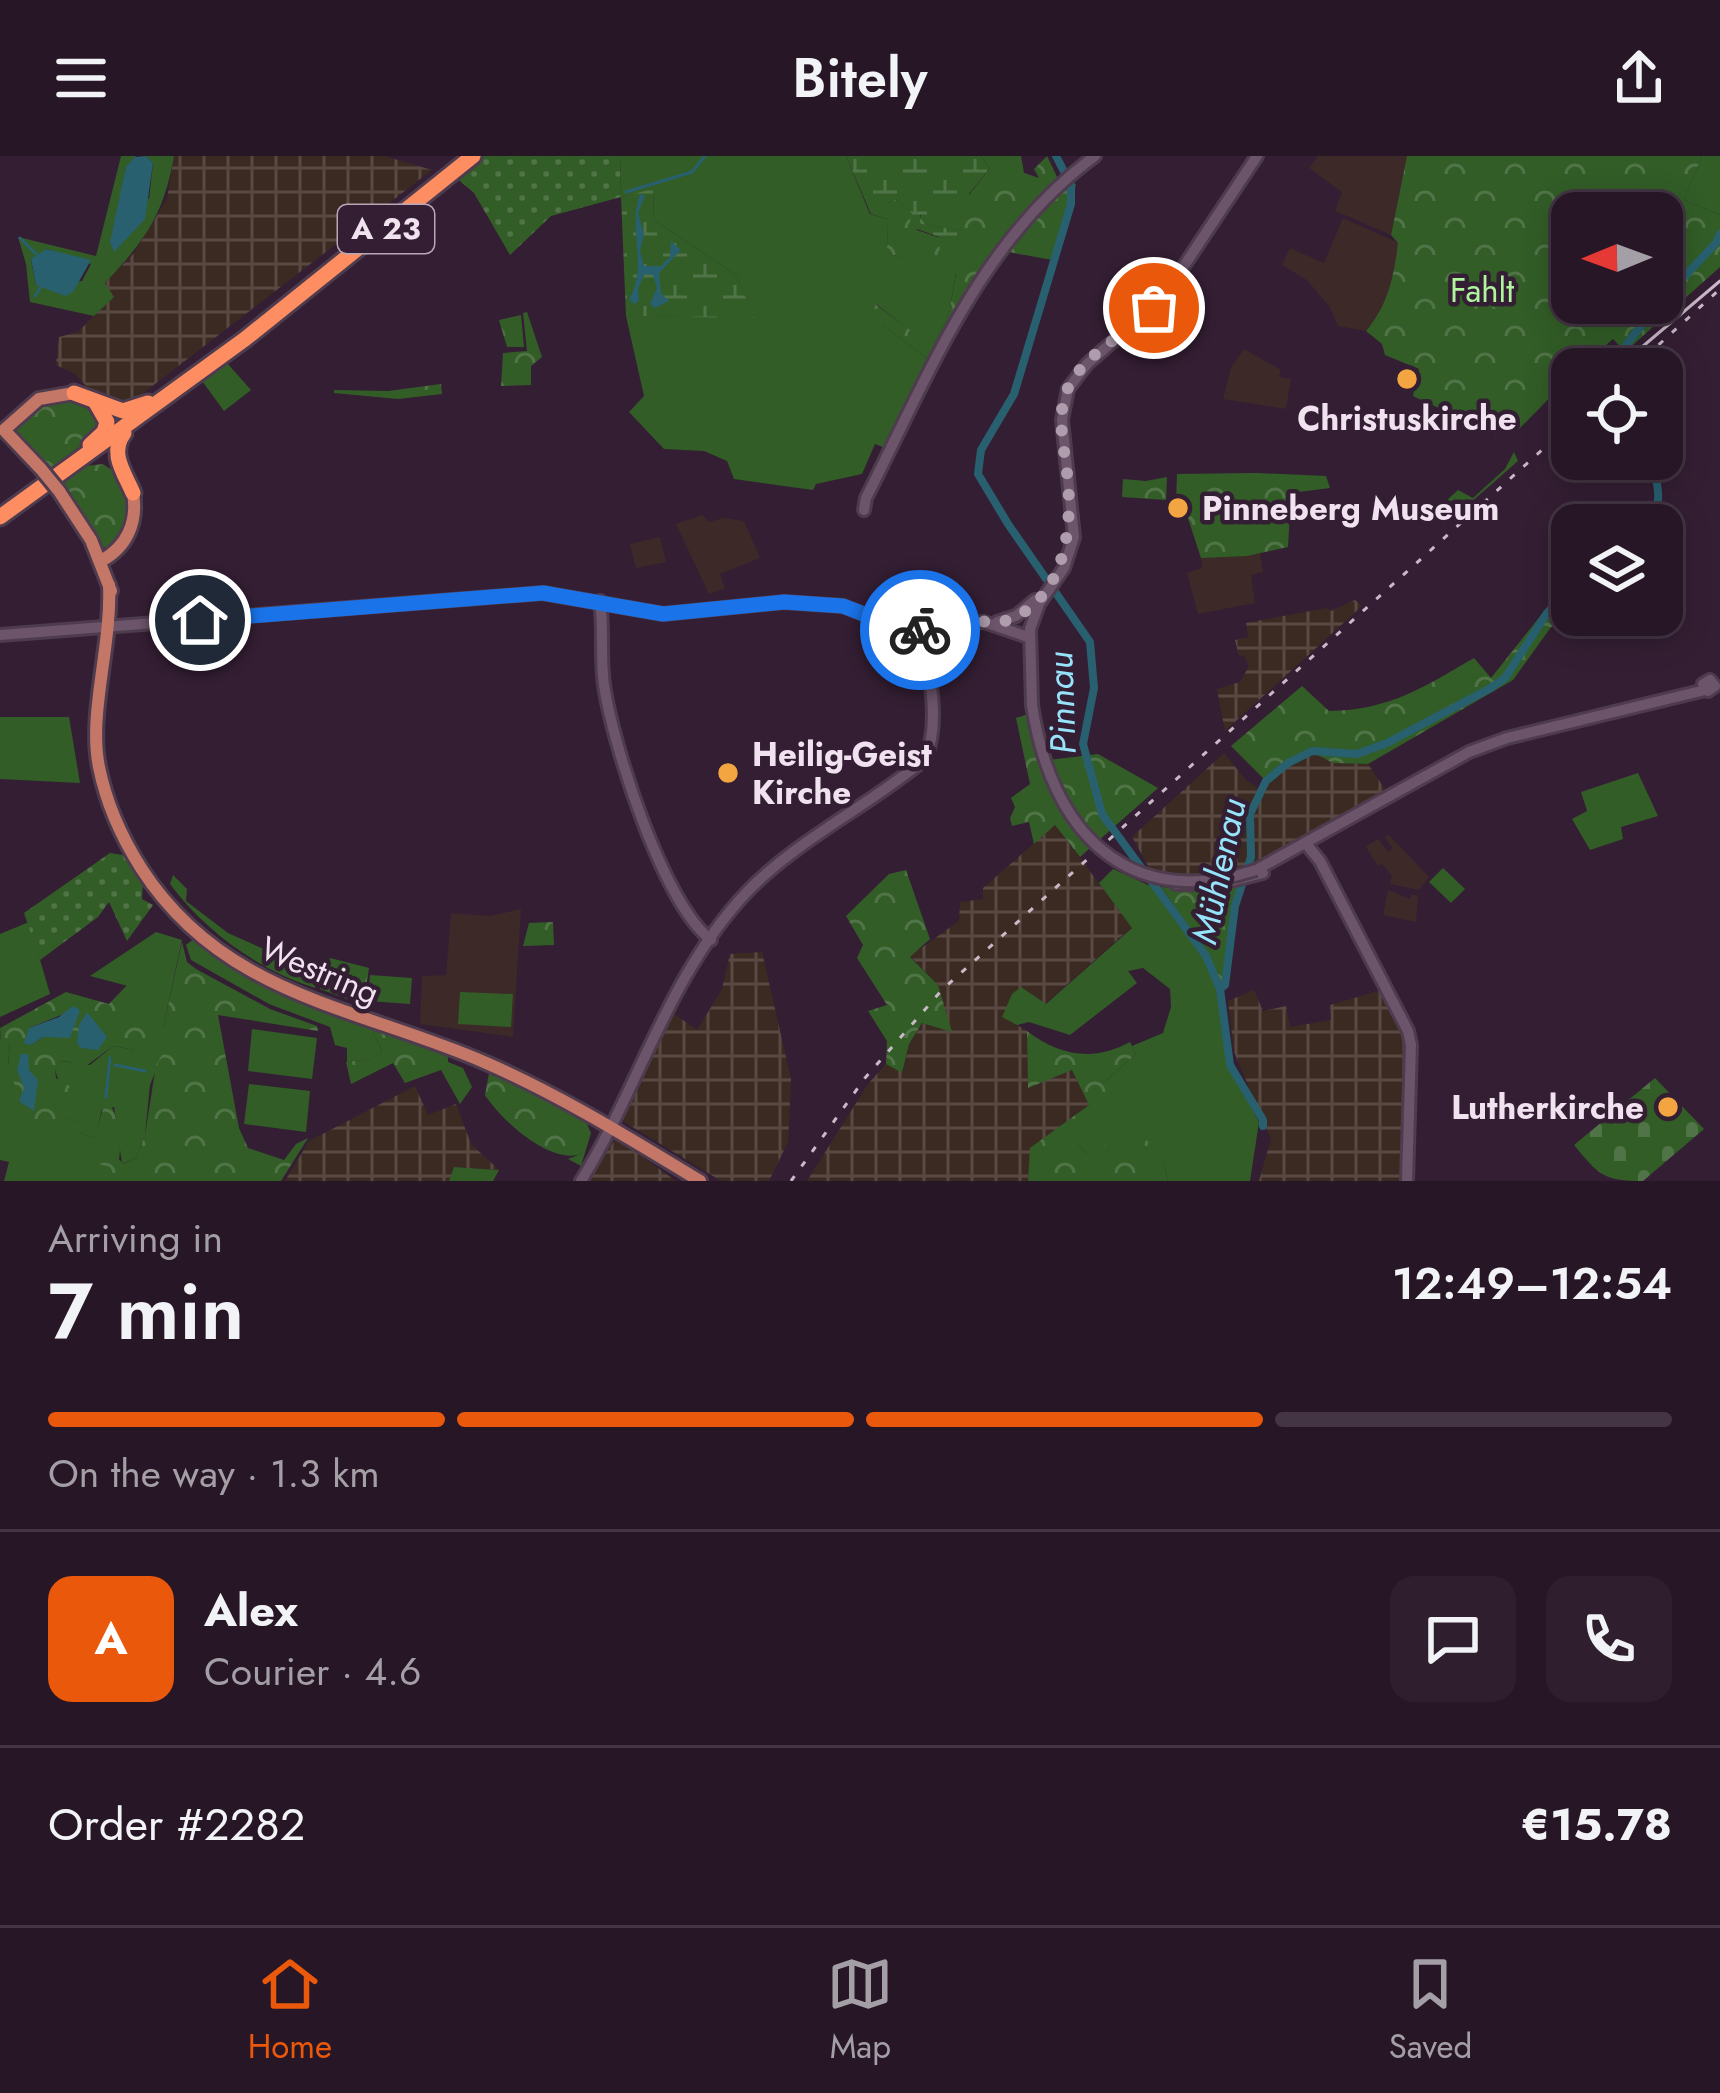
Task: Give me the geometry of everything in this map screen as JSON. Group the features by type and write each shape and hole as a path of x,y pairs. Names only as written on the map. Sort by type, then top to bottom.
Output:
{"highway":[{"name":"A 23","path":"0,513 161,395 464,156"},
{"name":"A 23","path":"0,513 64,473 297,299 473,156"},
{"path":"74,393 129,411 161,395"},
{"path":"82,453 104,432 107,422 93,399"},
{"path":"129,425 116,447 129,485"},
{"path":"64,473 99,459 117,467 129,485"}],"main road":[{"path":"864,510 970,295 1005,243 1063,180 1095,156"},
{"path":"0,635 512,593 555,593 663,614 784,602 843,606 902,629 1014,618 1042,594 1065,559 1072,522 1061,420 1068,389 1087,364 1154,308 1257,156"},
{"path":"2,428 39,399 74,393"},
{"name":"Westring","path":"2,428 59,491 106,556 113,626 97,755 116,819 150,881 205,941 254,975 292,993 446,1046 567,1102 700,1181"},
{"path":"106,556 134,522 129,485"},
{"path":"1042,594 1025,639 1029,705 1052,788 1072,820 1107,853 1143,871 1178,880 1257,873 1309,848 1413,780 1507,738 1713,685"},
{"path":"600,601 606,696 625,774 682,908 710,940"},
{"path":"992,623 1025,639"},
{"path":"970,625 1025,639"},
{"path":"584,1178 669,1006 735,905 762,878 925,758 932,708 924,629"},
{"path":"1309,848 1409,1036 1407,1181"},
{"path":"567,1102 592,1121 598,1140"},
{"path":"584,1178 609,1125"}],"shaded area":[{"path":"174,156 384,156 432,170 137,398 117,403 56,365 59,337 78,332 113,297 104,284 134,253 167,199"},
{"path":"1318,156 1407,156 1391,235 1335,211 1342,192 1309,168"},
{"path":"1343,218 1399,243 1393,280 1377,318 1366,331 1338,326 1329,306 1307,280 1282,265 1290,248 1324,263"},
{"path":"1244,349 1281,370 1279,377 1291,379 1286,409 1223,399 1231,367"},
{"path":"702,515 709,522 744,521 760,558 720,574 725,589 709,594 676,524"},
{"path":"660,537 666,562 636,568 630,544"},
{"path":"1260,553 1263,572 1251,575 1255,603 1198,614 1187,573 1202,568 1201,558"},
{"path":"1355,600 1362,606 1225,731 1217,689 1240,682 1249,666 1244,655 1239,656 1235,640 1248,637 1246,623 1331,611"},
{"path":"1312,751 1333,763 1368,764 1388,794 1265,863 1213,878 1152,873 1132,837 1224,753 1262,791 1290,763"},
{"path":"1055,825 1132,927 1045,1004 1002,1016 1027,1031 1028,1087 1072,1070 1089,1105 1031,1148 1028,1181 807,1181 868,1084 886,1064 903,1072 909,1044 923,1023 951,1031 938,985 910,956 959,921 960,902 983,899 983,888"},
{"path":"1389,835 1429,877 1419,890 1390,884 1392,876 1382,863 1378,866 1366,847 1378,839 1388,852 1393,849 1385,837"},
{"path":"1388,890 1410,899 1412,894 1418,896 1416,922 1383,915"},
{"path":"521,909 513,1037 420,1024 422,976 446,975 451,913 490,916"},
{"path":"762,952 791,1079 788,1142 769,1181 721,1181 621,1120 673,1013 697,1030 722,989 730,954"},
{"path":"1254,990 1263,1011 1286,1006 1290,1027 1331,1020 1330,1005 1382,990 1407,1040 1403,1181 1259,1181 1271,1139 1234,1052 1228,1001"},
{"path":"415,1086 428,1115 456,1104 471,1144 499,1170 454,1167 449,1181 285,1181 309,1141"},
{"path":"616,1138 676,1181 588,1181"}],"green space":[{"path":"121,156 136,156 125,178 149,199 153,163 146,156 174,156 151,226 105,283 114,297 94,316 30,302 18,237 96,256","holes":["47,249 91,264 82,281 36,285 31,260"]},
{"path":"478,156 620,156 621,197 551,216 510,255 474,193 454,176"},
{"path":"620,156 846,156 870,214 888,219 887,253 956,273 949,314 932,347 876,304 883,325 929,360 885,448 875,444 862,474 816,484 813,490 734,479 727,461 704,451 664,449 629,412 644,396 626,316 753,317 737,276 654,220 653,190 621,197"},
{"path":"846,156 981,156 990,168 969,194 969,205 951,221 920,215 920,224 964,231 959,259 940,253 939,237 909,226 912,214 896,199 888,203 888,219 871,214"},
{"path":"981,156 1021,156 1024,173 1039,178 1034,169 1047,156 1059,181 993,250 933,363 883,325 873,324 875,304 932,346 949,314 956,274 887,253 888,203 896,199 912,214 917,230 940,238 963,231 919,224 921,214 969,195 990,168"},
{"name":"Fahlt","path":"1407,156 1702,156 1684,200 1720,215 1720,267 1683,300 1683,192 1551,192 1551,324 1656,324 1629,348 1621,348 1613,339 1603,348 1551,348 1551,396 1519,429 1509,432 1504,428 1496,435 1413,396 1419,369 1385,355 1382,344 1366,331 1385,300 1398,243 1391,235"},
{"path":"1702,156 1720,156 1720,215 1684,200"},
{"path":"1071,179 1076,185 1052,260 1003,251"},
{"path":"653,189 654,220 737,276 754,318 626,316 621,197"},
{"path":"527,312 542,357 531,366 531,385 501,386 503,353 527,351 523,313"},
{"path":"521,315 524,347 507,347 499,320"},
{"path":"227,363 251,390 224,411 202,381"},
{"path":"441,384 442,394 398,399 334,393 334,390 388,391"},
{"path":"68,397 94,406 103,419 100,430 47,471 20,441 17,430 34,407"},
{"path":"1514,452 1518,461 1445,525 1434,512 1458,490 1473,498 1505,469"},
{"path":"103,464 124,482 131,512 114,546 100,548 58,483 85,466"},
{"path":"1177,474 1326,476 1330,488 1291,493 1288,547 1247,556 1201,558 1183,503 1176,502"},
{"path":"1167,477 1166,500 1122,497 1123,479"},
{"path":"1551,602 1551,627 1513,680 1368,764 1333,763 1312,752 1266,781 1231,746 1302,686 1329,711 1389,701 1474,658 1491,678"},
{"path":"1039,711 1049,760 1098,754 1158,788 1080,857 1055,825 1034,844 1029,822 1012,826 1015,807 1011,798 1030,784 1016,718"},
{"path":"0,717 69,717 80,783 0,779"},
{"path":"1638,773 1658,816 1621,827 1623,839 1590,850 1572,819 1587,811 1581,792"},
{"path":"110,853 123,855 143,882 142,899 153,905 127,941 109,902 98,917 40,960 24,913"},
{"path":"1443,868 1465,889 1451,903 1429,882"},
{"path":"1113,869 1162,887 1206,956 1216,987 1227,1060 1259,1122 1250,1181 1168,1181 1164,1163 1145,1142 1086,1153 1076,1142 1103,1083 1136,1054 1132,1046 1163,1033 1171,1007 1170,989 1143,968 1128,971 1137,983 1070,1035 1029,1022 1017,1025 1002,1017 1012,994 1021,987 1046,1004 1132,928 1099,883"},
{"path":"906,870 930,939 910,957 938,985 952,1032 922,1023 909,1044 902,1073 886,1064 887,1041 868,1011 887,1005 857,958 863,945 846,916 889,874"},
{"path":"173,875 187,889 186,901 228,933 317,973 315,988 253,960 216,933 170,884"},
{"path":"1245,883 1235,906 1225,985 1220,989 1206,956 1162,887 1199,890"},
{"path":"29,922 50,994 0,1017 0,934"},
{"path":"553,922 554,945 523,946 529,923"},
{"path":"156,932 182,940 163,1028 163,1053 150,1085 145,1135 136,1158 122,1164 114,1107 102,1109 97,1129 68,1119 55,1070 61,1061 90,1065 113,1046 135,1050 146,1022 144,1001 130,983 90,976"},
{"path":"195,938 269,987 370,1026 382,1050 372,1059 347,1062 347,1048 335,1045 330,1027 269,1004 191,960 186,945"},
{"path":"182,942 187,962 196,969 270,1009 317,1026 318,1031 218,1015 239,1128 248,1148 284,1160 296,1144 308,1138 281,1181 111,1181 111,1168 90,1161 95,1138 14,1113 10,1043 1,1042 0,1028 66,992 109,1004 129,983 151,985 156,992 148,1004 153,1023 144,1047 113,1046 82,1069 61,1061 55,1070 56,1078 73,1088 77,1104 68,1119 97,1128 106,1099 118,1127 119,1159 123,1164 136,1158 145,1135 156,1065 163,1053 163,1028","holes":["66,1013 70,1033 43,1037 31,1045 29,1028"]},
{"path":"330,958 369,968 363,1005 320,989"},
{"path":"370,975 412,978 410,1004 368,1001"},
{"path":"460,992 513,994 511,1027 458,1024"},
{"path":"370,1026 448,1052 448,1062 463,1068 472,1087 460,1104 441,1070 405,1083 393,1063 351,1084 346,1062 371,1059 382,1050"},
{"path":"252,1029 317,1038 312,1079 248,1071"},
{"path":"1027,1031 1052,1046 1077,1053 1103,1052 1130,1042 1136,1054 1103,1083 1115,1122 1077,1143 1086,1153 1140,1131 1164,1163 1168,1181 1028,1181 1030,1148 1089,1105 1072,1070 1028,1088"},
{"path":"0,1032 1,1042 10,1042 14,1112 95,1138 111,1168 111,1181 4,1181 9,1162 0,1160"},
{"path":"489,1073 554,1104 548,1110 581,1154 555,1153 514,1128 485,1095"},
{"path":"1655,1078 1704,1129 1643,1181 1603,1174 1574,1145"},
{"path":"249,1084 310,1091 306,1132 244,1124"},
{"path":"554,1104 586,1121 591,1133 581,1166 568,1159 581,1154 547,1110"},
{"path":"454,1167 499,1170 493,1181 449,1181"}],"water":[{"path":"146,156 153,163 145,219 114,252 110,242 126,167 135,157"},
{"path":"640,194 645,196 638,213 644,266 661,266 670,257 671,241 681,250 659,273 661,293 669,301 655,308 650,304 657,288 653,275 645,274 638,288 639,301 634,304 629,299 637,274 636,221"},
{"path":"46,249 91,260 73,292 65,296 36,285 31,259"},
{"path":"73,1006 80,1010 70,1038 43,1037 31,1045 24,1043 29,1028"},
{"path":"87,1012 107,1037 98,1050 77,1043 79,1025"},
{"path":"21,1054 28,1054 29,1070 38,1080 34,1111 19,1101 24,1088 17,1070"}],"waterway":[{"path":"626,192 692,172 705,156"},
{"name":"Pinnau","path":"1056,156 1071,185 1071,204 1014,394 981,450 978,474 1090,642 1094,688 1083,744 1102,814 1206,956 1220,989 1230,1065 1263,1126"},
{"name":"Mühlenau","path":"1683,278 1720,234"},
{"path":"20,238 36,254"},
{"path":"35,296 40,288"},
{"name":"Mühlenau","path":"1627,348 1642,324"},
{"name":"Mühlenau","path":"1656,480 1657,504"},
{"name":"Mühlenau","path":"1220,989 1225,985 1235,906 1251,857 1250,814 1266,781 1312,751 1357,754 1387,743 1489,689 1505,678 1551,609"},
{"path":"106,1097 110,1058"},
{"path":"115,1065 145,1071"}],"tram line":[{"path":"1641,348 1720,281"}],"railway":[{"path":"1655,348 1720,289"},
{"path":"791,1181 865,1078 942,990 1551,442"}],"way so far":[{"path":"920,630 1014,618 1052,577 1069,535 1070,492 1061,420 1068,389 1087,364 1154,308"}],"place":[{"name":"Christuskirche","path":"1407,379"},
{"name":"Pinneberg Museum","path":"1178,508"},
{"name":"Heilig-Geist Kirche","path":"728,773"},
{"name":"Lutherkirche","path":"1668,1107"}],"route":[{"path":"200,620 543,593 663,614 784,602 843,606 902,629 920,630"}]}
